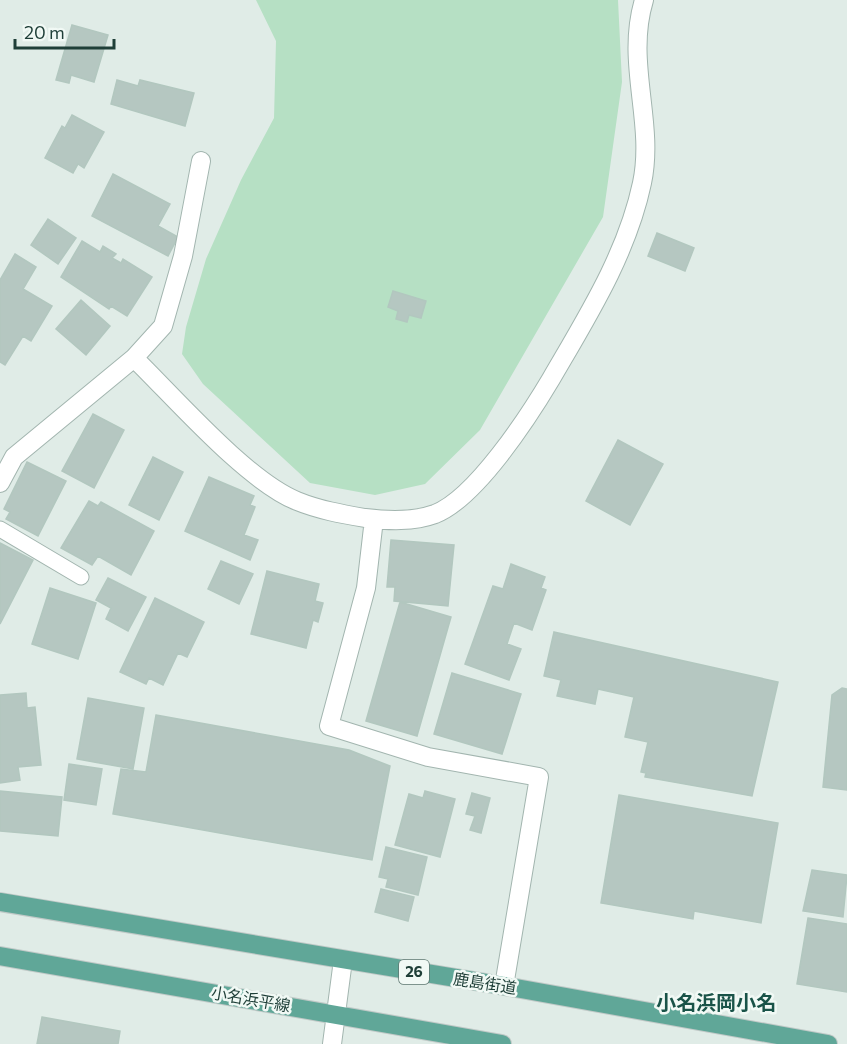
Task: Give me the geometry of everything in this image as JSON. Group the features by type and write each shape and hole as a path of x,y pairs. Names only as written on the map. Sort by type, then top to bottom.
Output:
{"main road":[{"name":"鹿島街道","path":"0,902 504,986 828,1044"},
{"name":"小名浜平線","path":"0,956 502,1044"}],"street":[{"path":"134,358 225,447 266,483 295,501 334,513 374,519 408,520 437,513 470,489 525,424 603,290 630,222 642,183 646,149 636,63 644,0"},
{"path":"0,483 7,453 134,358 163,326 183,256 201,160"},
{"path":"374,519 366,588 329,726 428,757 539,777 504,986"},
{"path":"332,1044 343,960"}],"lane":[{"path":"0,529 81,577"}],"green space":[{"path":"256,0 618,0 622,82 603,217 480,430 425,484 375,495 310,483 203,384 182,354 186,327 206,259 241,180 274,118 276,41"}],"building":[{"path":"72,25 108,35 94,82 71,75 69,83 56,80"},
{"path":"117,80 138,86 140,80 194,93 185,126 111,104"},
{"path":"72,115 104,132 84,168 78,164 73,173 45,158 62,126 65,128"},
{"path":"113,174 170,204 158,226 178,237 168,256 92,216"},
{"path":"48,219 76,238 58,264 31,245"},
{"path":"657,233 694,248 685,271 648,256"},
{"path":"82,241 100,252 103,246 116,254 112,258 121,263 123,259 152,277 127,316 111,306 109,309 61,277"},
{"path":"15,254 36,267 23,289 52,306 31,341 23,336 5,365 0,362 0,280"},
{"path":"393,291 426,301 421,318 409,315 407,322 396,319 398,311 388,307"},
{"path":"81,300 110,326 86,355 56,329"},
{"path":"93,414 124,430 94,488 62,471"},
{"path":"618,440 663,464 630,525 586,501"},
{"path":"153,457 183,472 159,520 129,505"},
{"path":"27,462 66,481 38,536 6,519 10,512 4,509"},
{"path":"209,477 254,496 250,505 255,507 244,535 258,540 250,560 185,531"},
{"path":"89,501 98,506 101,502 154,531 131,575 98,556 92,565 61,548"},
{"path":"391,540 454,545 448,606 394,601 395,587 387,587"},
{"path":"0,543 33,560 0,624"},
{"path":"221,561 253,574 239,604 208,589"},
{"path":"511,564 545,577 541,588 546,590 532,630 514,623 507,644 521,649 509,680 465,664 493,586 503,589"},
{"path":"267,571 319,584 315,601 323,603 318,622 313,620 306,648 251,634"},
{"path":"108,578 146,597 128,631 106,619 111,608 96,600"},
{"path":"50,588 96,603 78,659 32,644"},
{"path":"155,598 204,622 187,657 178,653 163,685 149,678 146,684 120,672"},
{"path":"400,602 451,617 417,736 366,721"},
{"path":"554,632 778,682 752,796 645,777 646,773 641,772 648,742 625,737 634,697 598,689 595,704 557,696 561,680 544,676"},
{"path":"452,673 521,694 502,754 434,734"},
{"path":"842,688 847,689 847,790 823,787 832,695"},
{"path":"26,693 27,708 35,707 41,765 18,767 20,780 0,783 0,695"},
{"path":"88,698 144,708 133,769 77,759"},
{"path":"156,715 349,750 390,766 372,860 113,814 121,769 146,772"},
{"path":"69,764 102,769 96,805 64,800"},
{"path":"0,791 62,797 58,836 0,831"},
{"path":"425,791 455,799 440,857 395,845 409,794 423,798"},
{"path":"472,793 490,798 481,833 470,830 475,816 466,814"},
{"path":"619,795 778,823 761,923 694,911 693,919 601,903"},
{"path":"386,847 427,857 418,895 386,887 388,879 379,877"},
{"path":"812,870 847,875 843,917 803,911"},
{"path":"381,889 414,897 408,921 375,912"},
{"path":"808,918 847,924 847,992 797,984"},
{"path":"42,1017 120,1031 118,1044 37,1044"}],"district":[{"name":"小名浜岡小名","path":"716,1003"}]}
